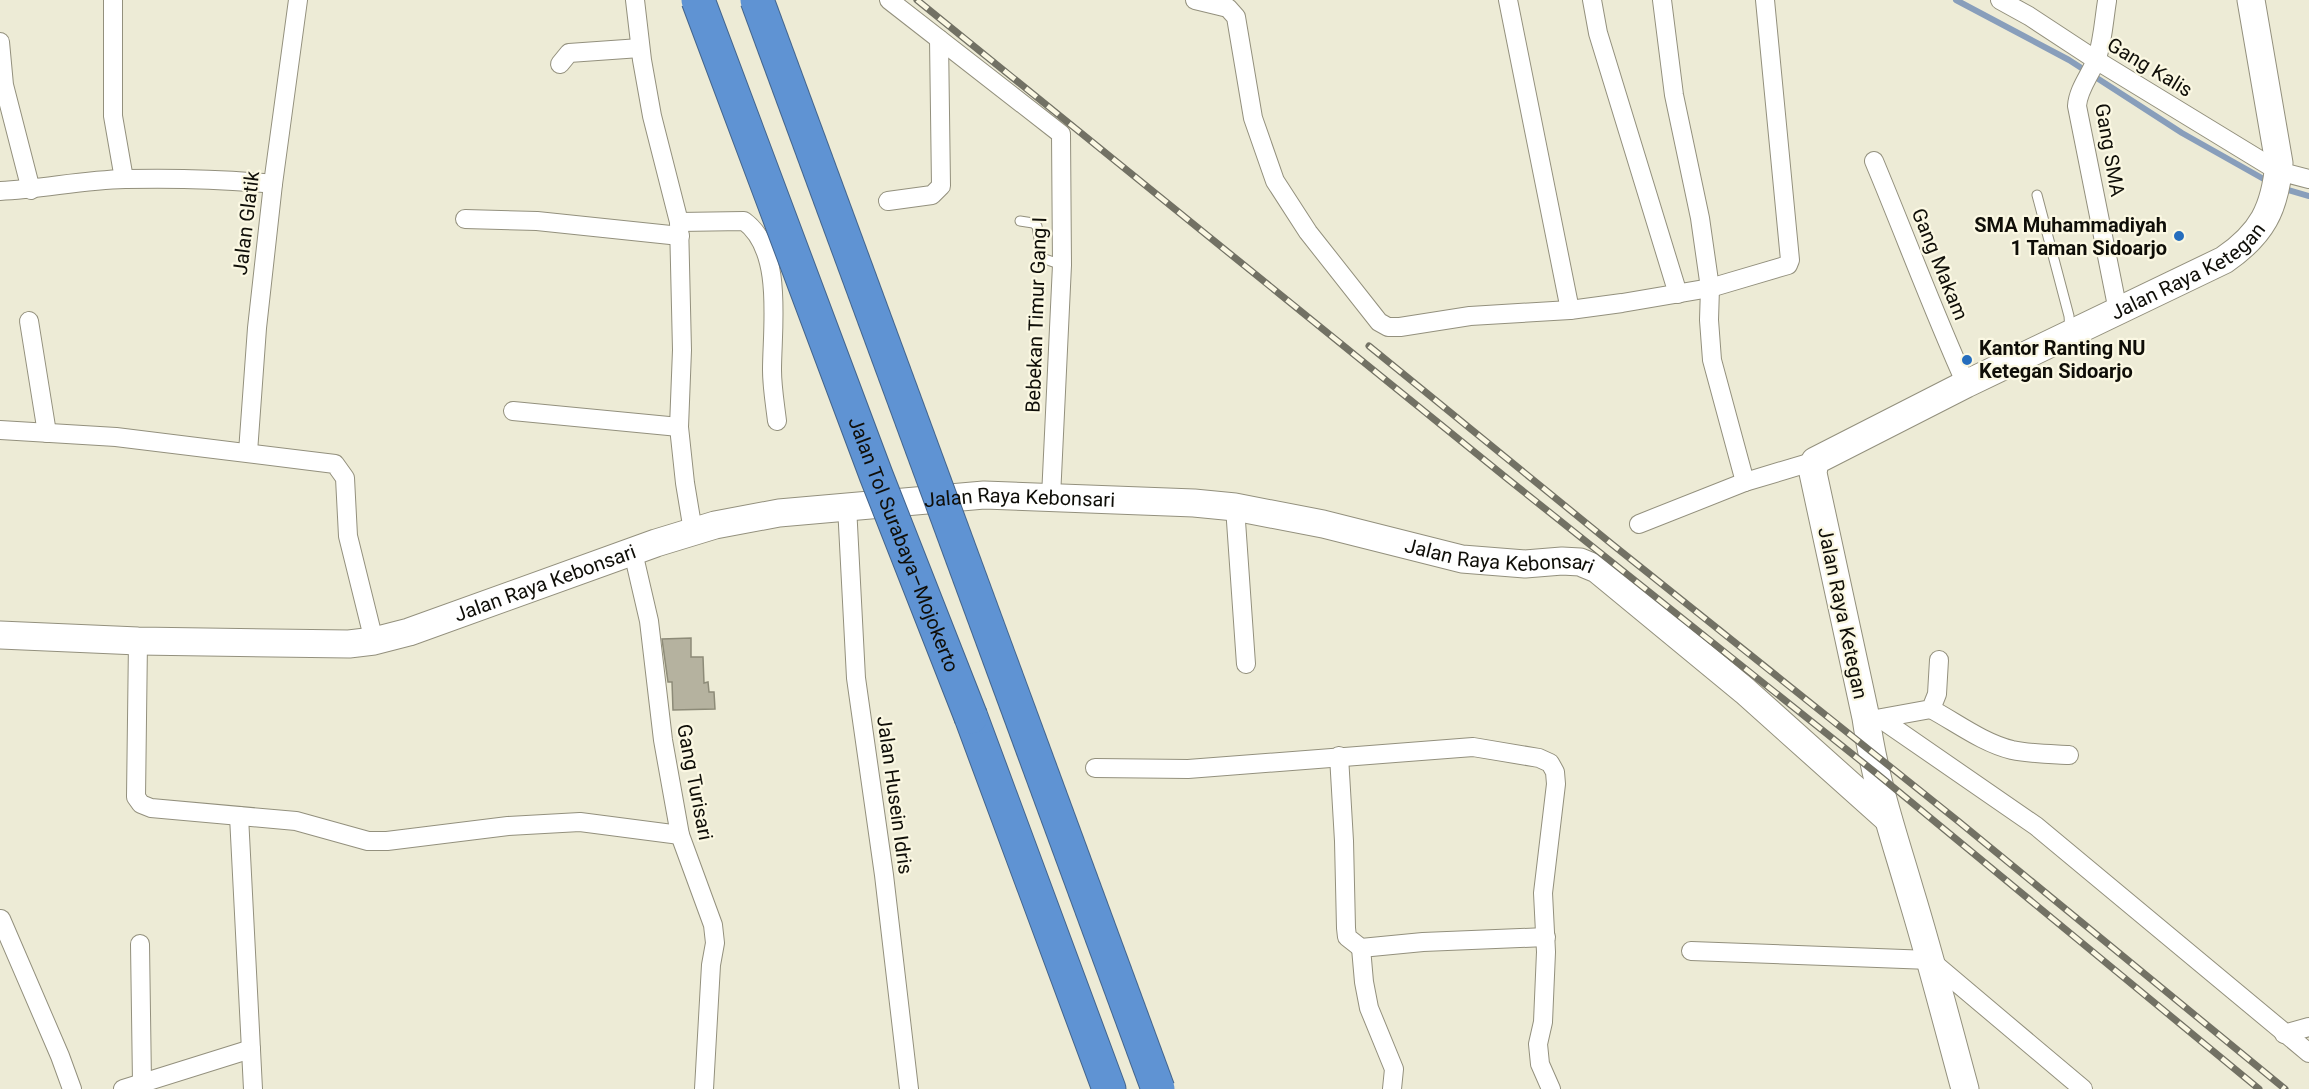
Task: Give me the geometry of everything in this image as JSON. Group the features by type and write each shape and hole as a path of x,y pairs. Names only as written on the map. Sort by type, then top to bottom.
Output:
{"highway":[{"name":"Jalan Tol Surabaya–Mojokerto","path":"698,0 876,475 975,728 1109,1089"},
{"path":"757,0 1158,1089"}],"main road":[{"name":"Jalan Raya Ketegan","path":"1965,1089 1870,751 1874,718 1813,473 1815,461 1966,384 2224,260 2249,242 2264,223 2276,183 2279,163 2251,0"},
{"name":"Jalan Raya Kebonsari","path":"0,635 138,641 349,644 374,641 410,632 693,531 779,513 984,495 1194,503 1235,507 1323,524 1462,559 1525,564 1580,562 1597,569 1745,691 1889,824"}],"street":[{"path":"113,0 113,116 124,179"},
{"name":"Jalan Glatik","path":"248,452 257,328 273,184 298,0"},
{"path":"635,0 640,48 652,116 679,229 682,350 678,427 684,483 693,531"},
{"path":"888,201 932,195 941,186 939,39 889,0"},
{"path":"1195,0 1228,8 1236,17 1252,118 1275,181 1308,232 1379,322 1388,327 1470,316 1570,310 1678,294 1710,288 1781,269 1788,265 1790,260 1765,0"},
{"path":"1508,0 1570,310"},
{"path":"1592,0 1598,33 1678,294"},
{"path":"1662,0 1674,95 1700,219 1710,288 1708,321 1712,360 1745,482"},
{"name":"Gang Kalis","path":"2000,0 2029,16 2090,72 2276,183 2309,179"},
{"name":"Gang SMA","path":"2107,1 2090,72 2077,106 2118,311"},
{"name":"Bebekan Timur Gang I","path":"939,39 1061,134 1062,265 1051,497"},
{"path":"0,42 4,85 31,190"},
{"path":"560,64 569,53 640,48"},
{"name":"Gang Makam","path":"1874,161 1966,384"},
{"path":"0,191 31,190 124,179 240,181 273,184"},
{"path":"465,219 679,229 744,221 758,235 771,267 772,374 777,421"},
{"path":"29,321 47,433"},
{"path":"513,411 678,427"},
{"path":"0,430 116,437 335,464 345,478 348,536 374,641"},
{"path":"1639,524 1745,482 1815,461"},
{"name":"Jalan Husein Idris","path":"847,506 856,678 884,875 909,1089"},
{"path":"1235,507 1246,664"},
{"name":"Gang Turisari","path":"633,552 649,621 663,740 680,836 713,925 715,943 711,965 704,1089"},
{"path":"138,641 136,797 141,804 151,808 296,821 368,841 387,841 508,826 580,822 680,836"},
{"path":"1931,709 1937,693 1939,660"},
{"path":"1874,718 1931,709 1994,744 2028,752 2069,755"},
{"path":"1874,718 2036,826 2309,1053"},
{"path":"1095,768 1188,769 1473,747 1539,758 1550,763 1555,772 1556,784 1543,893 1546,937 1543,1022 1538,1044 1540,1064 1551,1089"},
{"path":"1339,756 1347,937 1361,948 1423,942 1546,937"},
{"path":"239,816 253,1089"},
{"path":"1,919 72,1089"},
{"path":"140,944 142,1083"},
{"path":"1361,948 1369,1008 1395,1069 1392,1089"},
{"path":"1691,951 1930,960 2083,1089"},
{"path":"2284,1034 2309,1027"},
{"path":"123,1089 251,1049"}],"lane":[{"path":"2037,195 2071,333"},
{"path":"1020,221 1037,226 1042,258 1062,265"}],"building":[{"path":"691,638 691,657 703,657 704,683 708,682 709,692 714,692 715,709 673,710 672,682 668,682 662,639"}],"waterway":[{"path":"1956,0 2069,60 2182,133 2269,182"},
{"path":"2281,188 2309,196"}],"railway":[{"path":"917,0 1509,480 1876,773 2259,1089"},
{"path":"1369,346 1958,821 2285,1089"}],"place":[{"name":"SMA Muhammadiyah 1 Taman Sidoarjo","path":"2179,236"},
{"name":"Kantor Ranting NU Ketegan Sidoarjo","path":"1967,360"}]}
